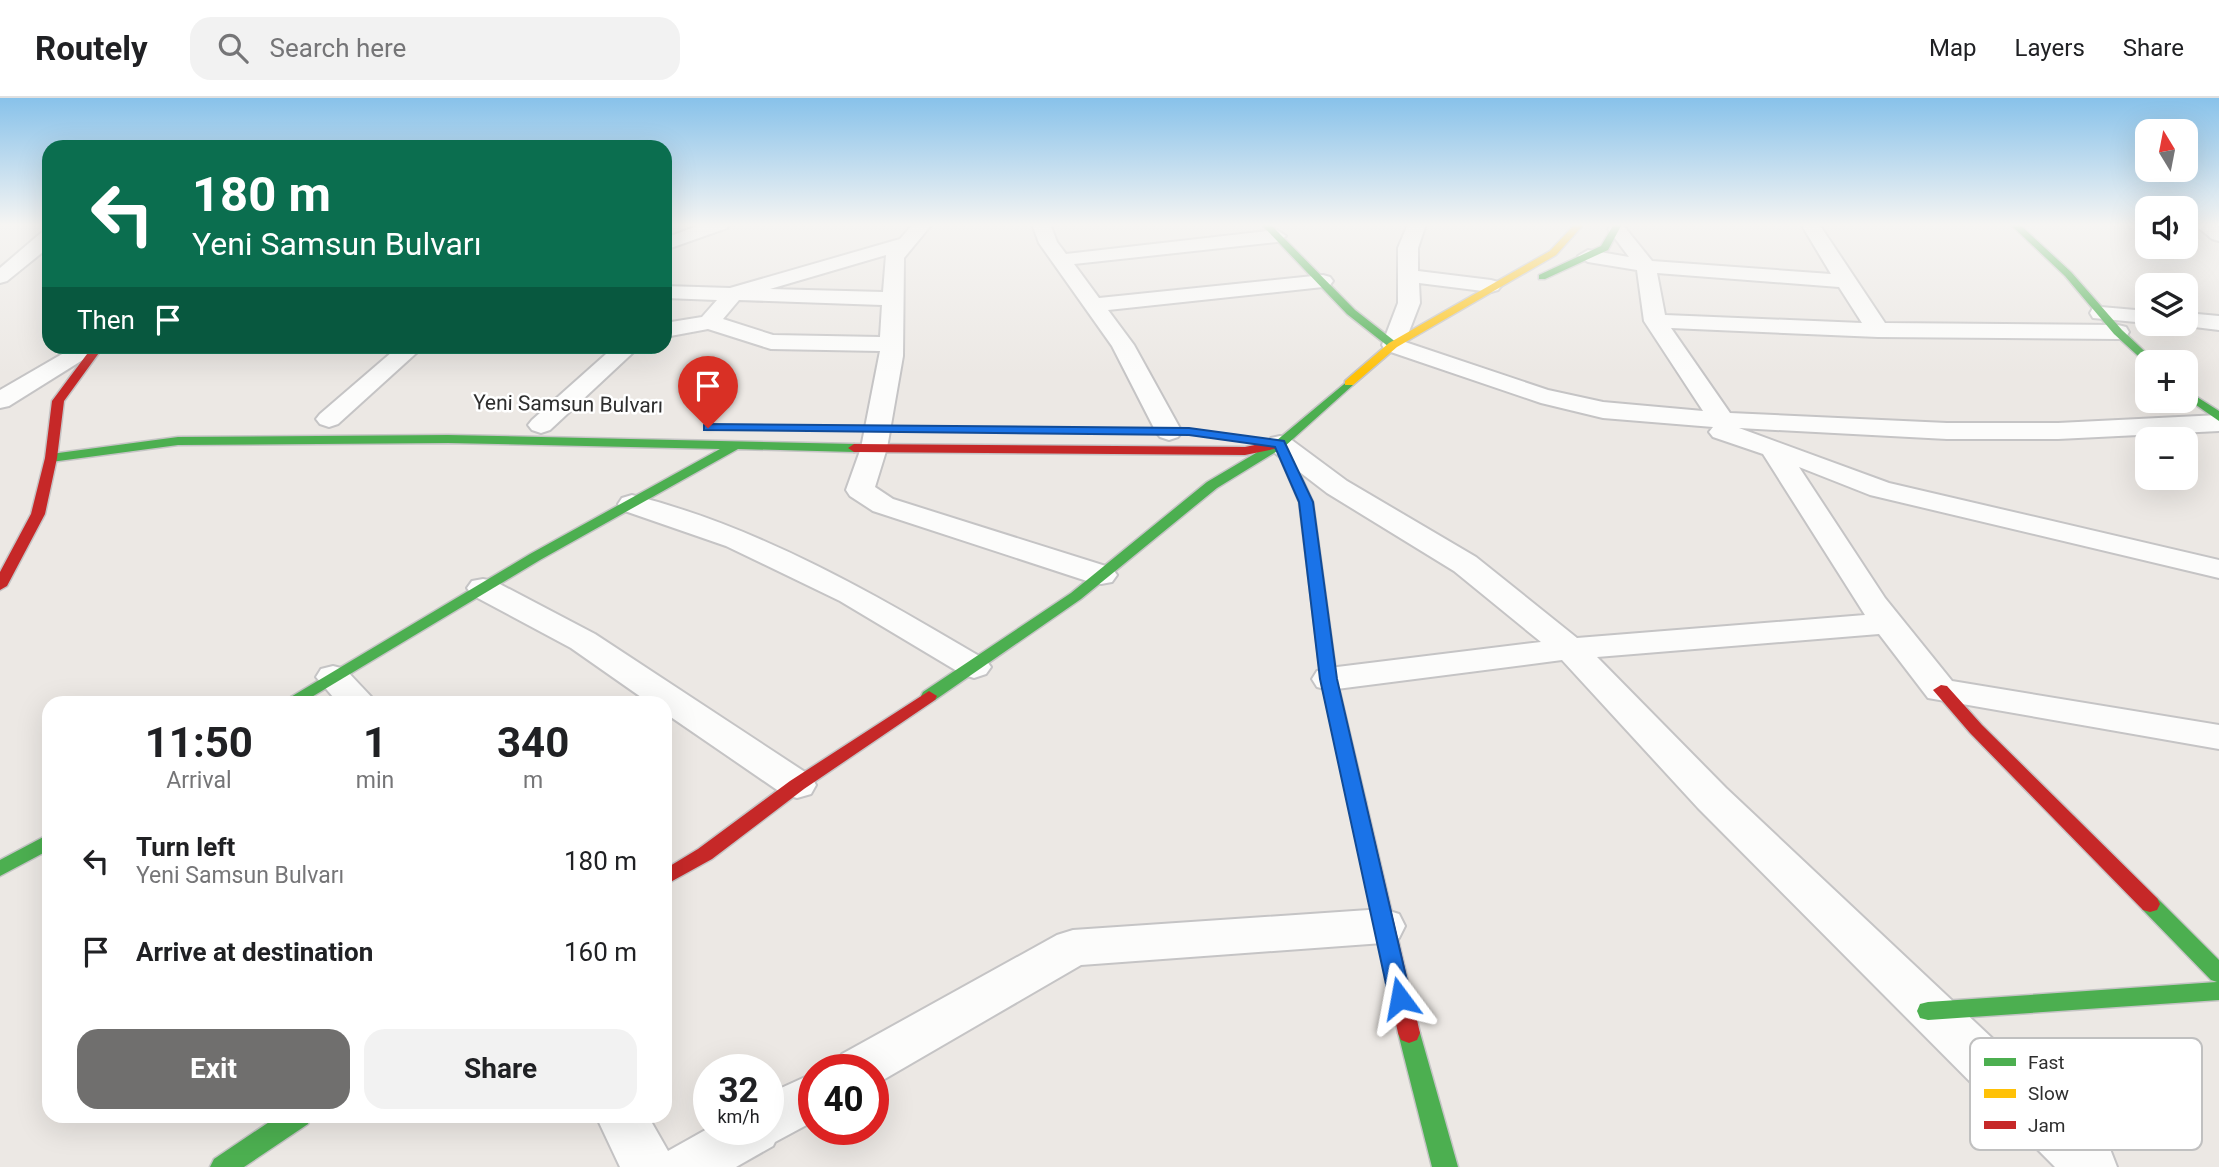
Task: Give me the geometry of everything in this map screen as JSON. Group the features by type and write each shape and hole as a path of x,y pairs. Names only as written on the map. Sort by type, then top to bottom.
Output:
{"main road":[{"path":"1315,274 1351,312 1393,345"},
{"path":"672,874 705,854 797,785 1076,596 1212,485 1280,444 1393,345 1514,274"},
{"path":"1393,345 1549,274"},
{"path":"2068,274 2118,332 2138,350"},
{"path":"67,439 58,401 91,354"},
{"path":"2198,402 2219,417"},
{"path":"322,419 356,419"},
{"path":"0,586 38,514 51,458 67,439 219,424"},
{"name":"Yeni Samsun Bulvarı","path":"514,424 596,426"},
{"path":"1179,432 1280,444"},
{"name":"Yeni Samsun Bulvarı","path":"51,458 178,441 448,439 736,444 875,434 1245,451 1280,444"},
{"path":"301,696 483,588 736,444"},
{"path":"1280,444 1306,502 1329,679 1383,926 1445,1167"},
{"path":"1941,690 1976,729 2219,975"},
{"path":"0,869 42,845"},
{"path":"1928,1011 2219,991"},
{"path":"223,1167 289,1123"}],"street":[{"path":"709,322 734,293 800,274"},
{"path":"894,274 892,344 875,434 860,489 883,505 1101,575"},
{"path":"1070,274 1124,345 1179,432"},
{"path":"1647,274 1655,321 1722,420"},
{"path":"1751,274 1846,281"},
{"path":"1842,274 1878,330"},
{"path":"1491,286 1409,276 1409,303 1393,345 1541,396 1603,410 1722,420 1975,431 2058,431 2219,423"},
{"path":"1094,305 1322,281"},
{"path":"672,292 893,299"},
{"path":"2101,313 2135,316"},
{"path":"1655,321 1878,330 2118,332"},
{"path":"2198,321 2219,323"},
{"path":"672,329 709,322 771,342 892,344"},
{"path":"0,401 31,380 81,354"},
{"path":"322,419 402,354"},
{"path":"541,425 620,354"},
{"path":"1656,415 1749,439 1880,489 2219,569"},
{"path":"1280,444 1337,487 1465,564 1570,649 1712,798 1970,1051"},
{"path":"1773,448 1872,603 1941,690 2219,737"},
{"path":"632,504 737,540 851,594 974,667"},
{"path":"483,588 583,641 665,696"},
{"path":"1329,679 1570,649 1887,622"},
{"path":"333,677 352,696"},
{"path":"672,701 797,785"},
{"path":"886,1054 1073,948 1383,926"},
{"path":"625,1123 648,1167"},
{"path":"687,1167 726,1145"},
{"path":"2073,1150 2091,1167"}],"traffic: fast":[{"path":"1314,274 1351,312 1393,345"},
{"path":"1542,277 1549,274"},
{"path":"2068,274 2118,332 2138,350"},
{"path":"929,696 1076,596 1212,485 1280,444 1349,383"},
{"path":"2198,402 2219,417"},
{"path":"51,458 178,441 448,439 854,448"},
{"path":"300,696 535,557 734,446"},
{"path":"0,869 42,845"},
{"path":"2150,904 2219,974"},
{"path":"1928,1011 2219,991"},
{"path":"1409,1033 1445,1167"},
{"path":"223,1167 289,1123"}],"traffic: slow":[{"path":"1349,383 1393,345 1517,274"},
{"path":"1280,444 1306,502 1329,679 1357,802"}],"traffic: jam":[{"path":"0,586 38,514 51,458 58,401 93,354"},
{"path":"854,448 1245,451 1280,444"},
{"path":"1941,690 1976,729 2150,904"},
{"path":"672,874 705,854 797,785 929,696"},
{"path":"1357,802 1409,1033"}],"route":[{"path":"708,428 1189,432 1280,444 1306,502 1329,679 1400,998"}]}
